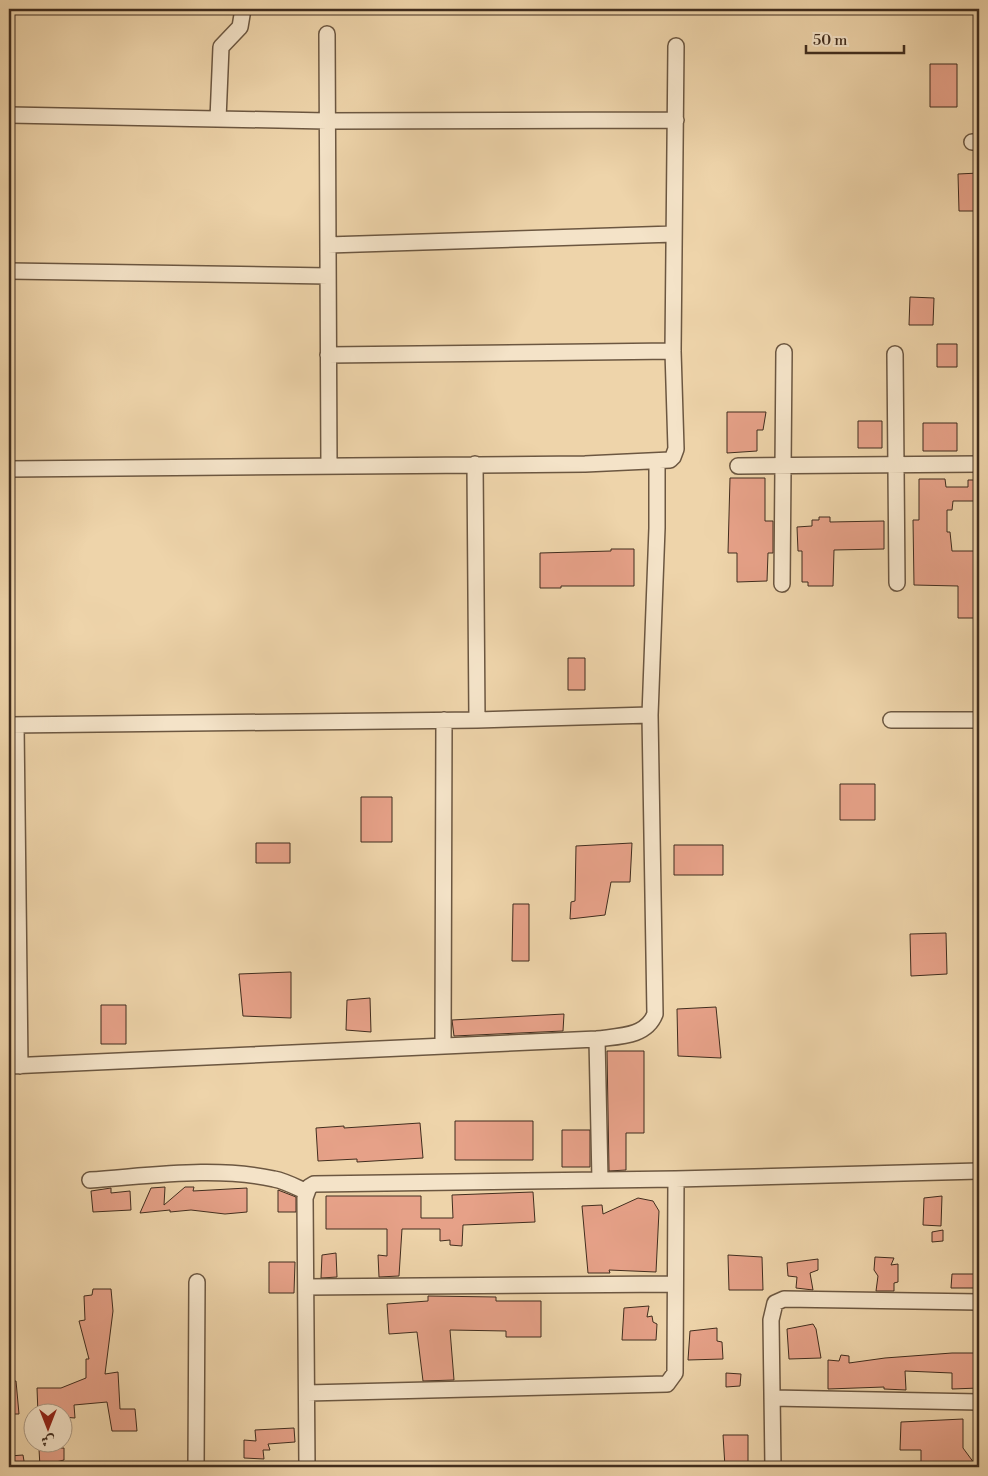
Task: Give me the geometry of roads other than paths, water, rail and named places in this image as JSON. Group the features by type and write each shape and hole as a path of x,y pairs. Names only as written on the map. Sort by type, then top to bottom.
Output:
{"street":[{"path":"218,119 221,47 240,26 243,9"},
{"path":"327,34 329,465"},
{"path":"9,469 657,462 670,460 675,453 673,351 676,46"},
{"path":"9,115 327,121 676,120"},
{"path":"328,244 674,234"},
{"path":"9,271 328,276"},
{"path":"328,355 673,351"},
{"path":"782,584 784,352"},
{"path":"895,354 897,583"},
{"path":"650,715 476,720 12,725 14,1066 596,1039 637,1033 652,1022 655,1014 650,715 657,528 657,462"},
{"path":"474,464 476,720"},
{"path":"738,466 979,464"},
{"path":"444,720 444,1046"},
{"path":"891,720 979,720"},
{"path":"596,1039 600,1180"},
{"path":"307,1467 305,1198 307,1192 314,1184 676,1179 979,1171"},
{"path":"90,1180 202,1174 245,1175 276,1179 307,1192"},
{"path":"307,1393 667,1384 675,1373 676,1179"},
{"path":"196,1467 197,1282"},
{"path":"307,1287 674,1284"},
{"path":"773,1467 771,1320 773,1307 779,1300 979,1302"},
{"path":"772,1398 979,1402"}]}
